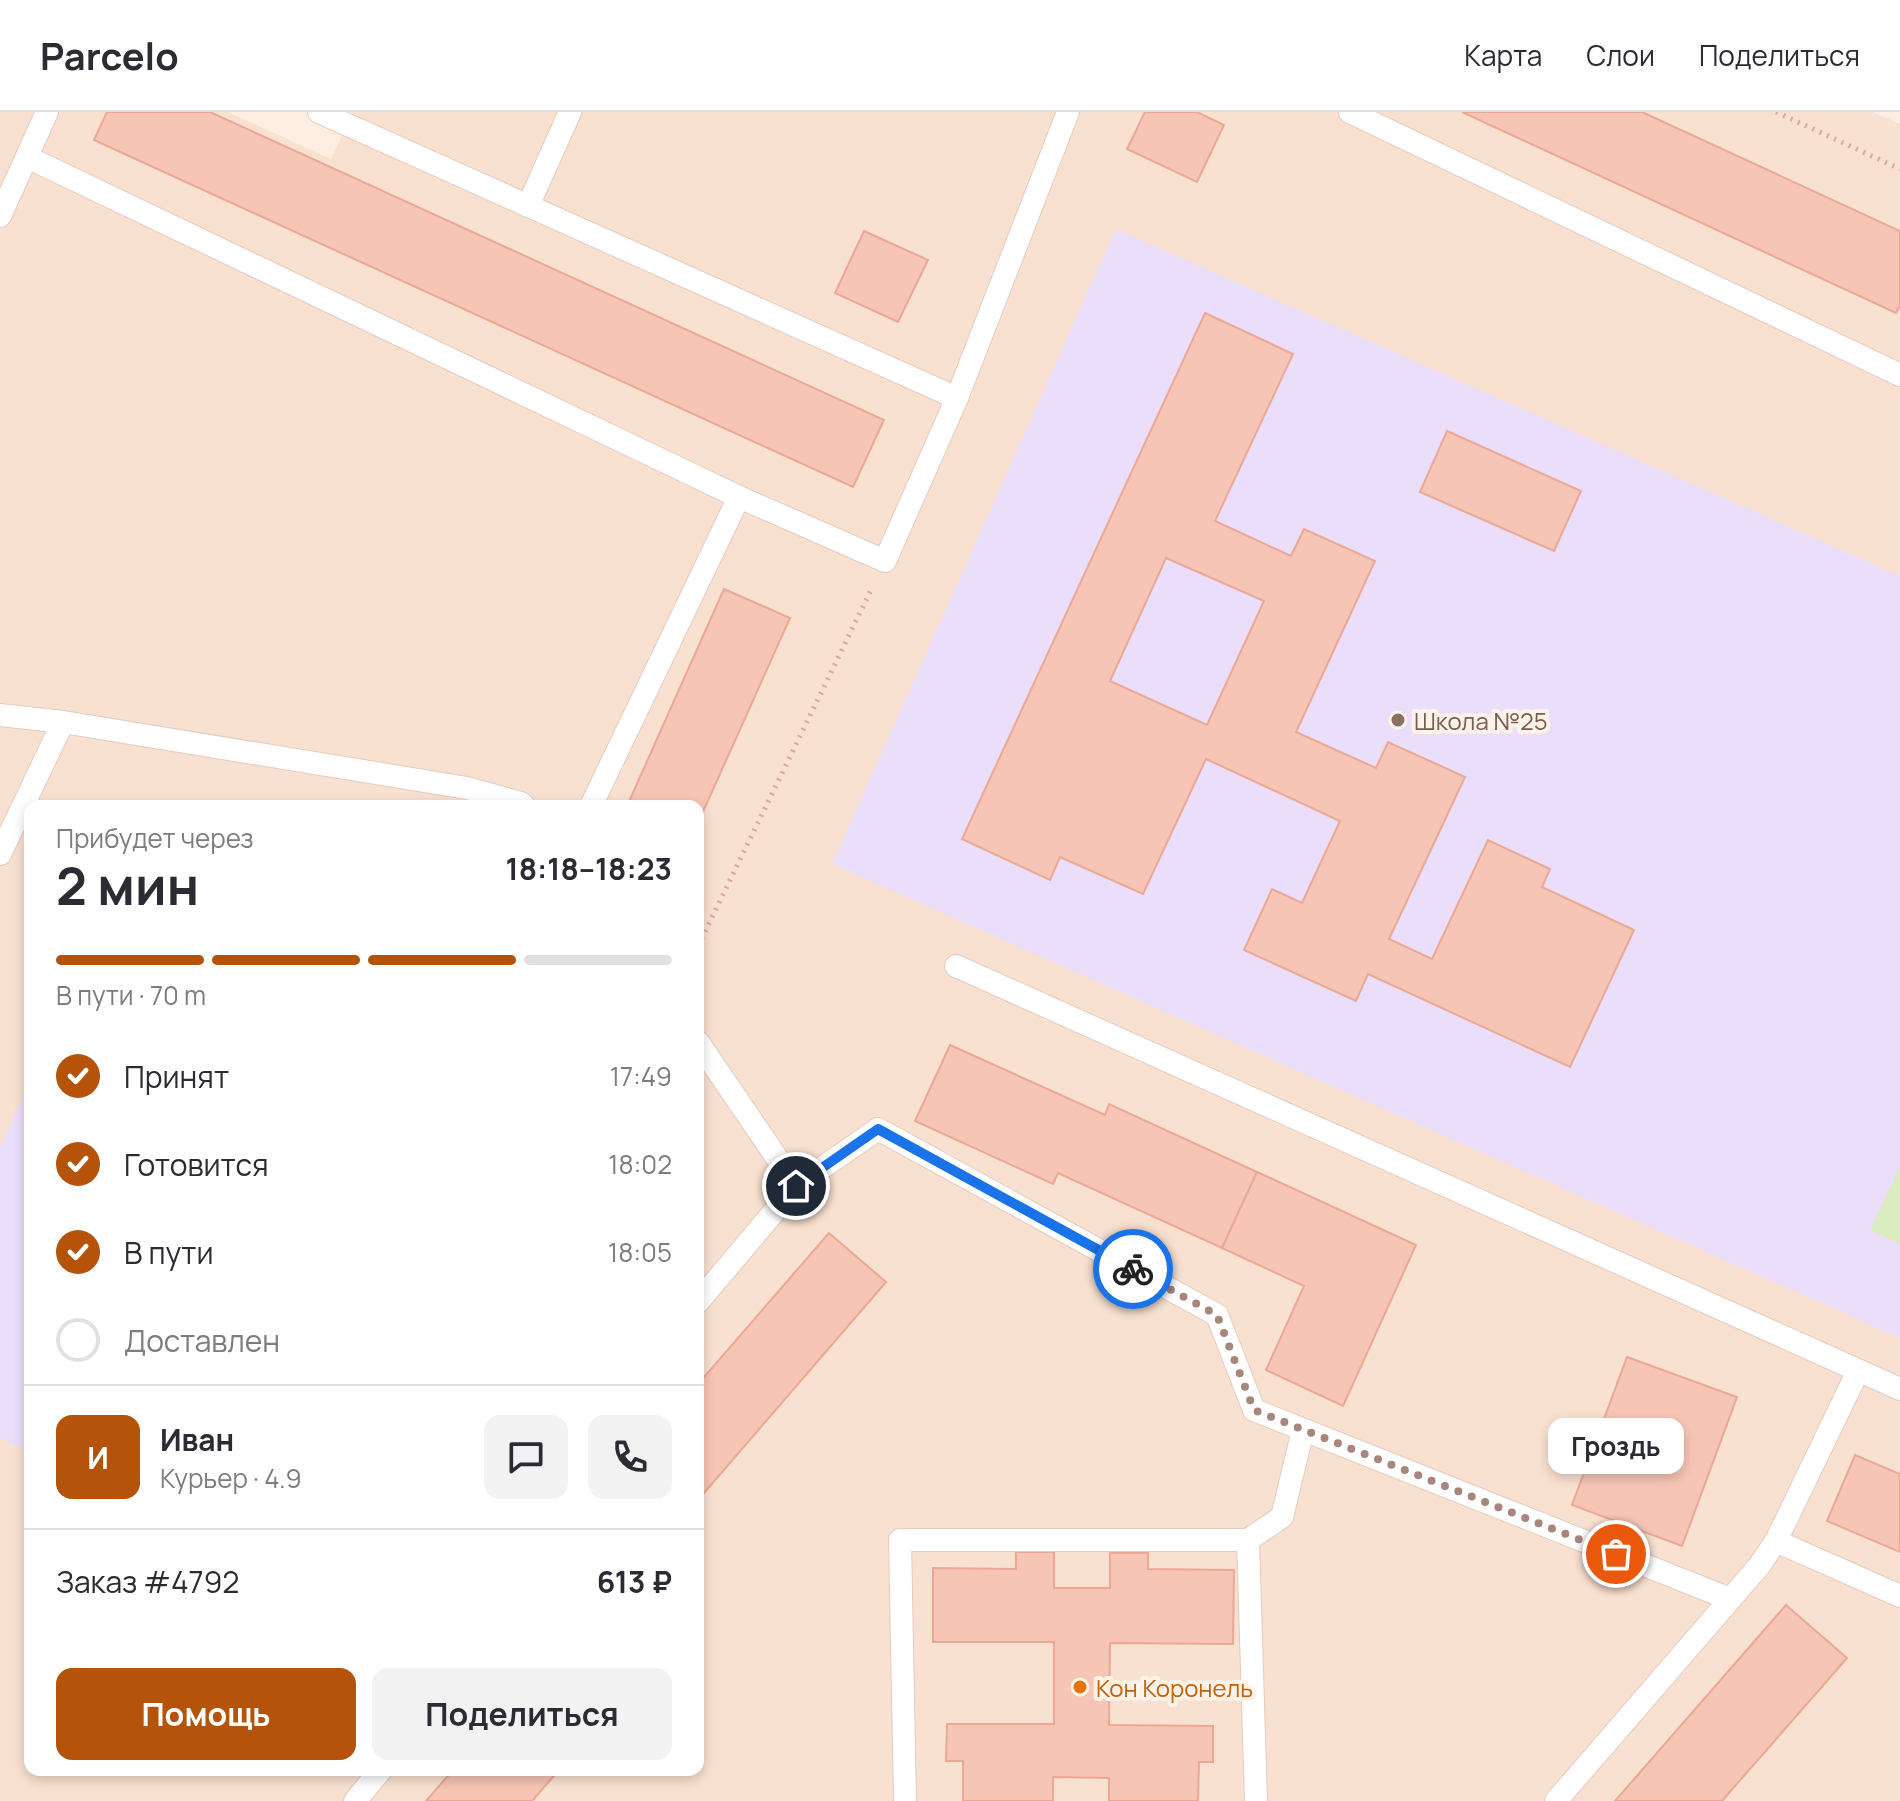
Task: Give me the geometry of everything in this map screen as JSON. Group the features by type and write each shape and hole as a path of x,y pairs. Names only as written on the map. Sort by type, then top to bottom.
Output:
{"lane":[{"path":"0,216 47,112"},
{"path":"319,112 957,398"},
{"path":"528,206 570,112"},
{"path":"27,157 739,497 885,561 957,398 1068,112"},
{"path":"1350,112 1900,375"},
{"path":"594,800 739,497"},
{"path":"0,715 63,722 492,800"},
{"path":"26,800 63,722"},
{"path":"0,854 24,804"},
{"path":"956,966 1900,1389"},
{"path":"704,1051 796,1186"},
{"path":"704,1295 796,1186 878,1129 1217,1315 1254,1410 1730,1599"},
{"path":"1556,1801 1759,1566 1776,1541 1858,1371"},
{"path":"905,1801 900,1540 1248,1540 1282,1517 1303,1430"},
{"path":"1248,1540 1256,1801"},
{"path":"1776,1541 1900,1596"},
{"path":"355,1801 376,1776"}],"path":[{"path":"1776,112 1900,169"},
{"path":"704,934 885,561"}],"shaded area":[{"path":"0,112 228,112 331,159 353,112 1873,112 1900,124 1900,1801 0,1801"},
{"name":"Школа №25","path":"1116,229 1900,576 1900,1338 832,864"},
{"path":"24,1094 24,1448 0,1438 0,1148"}],"green space":[{"path":"1900,1166 1900,1244 1870,1230"}],"building":[{"path":"107,112 210,112 884,420 853,487 94,140"},
{"path":"1145,112 1197,112 1224,125 1197,182 1127,149"},
{"path":"1462,112 1642,112 1900,231 1900,305 1896,313"},
{"path":"864,231 928,260 898,322 835,293"},
{"path":"1205,313 1293,354 1215,521 1291,556 1304,529 1375,561 1296,732 1376,768 1388,742 1465,777 1389,939 1432,959 1488,840 1550,869 1542,887 1634,930 1570,1067 1368,974 1356,1001 1244,950 1272,889 1302,903 1340,821 1206,759 1143,894 1060,857 1050,880 962,839","holes":["1166,558 1264,601 1207,725 1110,681"]},
{"path":"1447,431 1581,491 1554,551 1420,492"},
{"path":"724,589 790,618 704,810 704,800 630,800"},
{"path":"950,1045 1105,1115 1109,1104 1257,1172 1222,1248 1058,1173 1053,1184 915,1121"},
{"path":"1257,1172 1416,1245 1343,1406 1266,1370 1304,1286 1222,1248"},
{"path":"829,1233 886,1282 704,1493 704,1377"},
{"path":"1627,1357 1737,1397 1682,1546 1572,1505"},
{"path":"1855,1455 1900,1474 1900,1552 1827,1521"},
{"path":"1016,1552 1054,1552 1054,1588 1110,1588 1110,1553 1148,1553 1148,1569 1234,1570 1233,1644 1110,1643 1109,1725 1213,1726 1213,1762 1199,1762 1198,1801 1109,1801 1109,1778 1053,1777 1053,1801 963,1801 963,1761 946,1761 947,1724 1054,1724 1054,1642 933,1642 933,1568 1016,1569"},
{"path":"1786,1605 1847,1658 1722,1801 1615,1801"},
{"path":"448,1776 554,1776 532,1801 426,1801"}],"way so far":[{"path":"1133,1269 1217,1315 1254,1410 1616,1554"}],"place":[{"name":"Школа №25","path":"1398,720"},
{"name":"Гроздь","path":"1616,1554"},
{"name":"Кон Коронель","path":"1080,1687"}],"route":[{"path":"796,1186 878,1129 1133,1269"}]}
